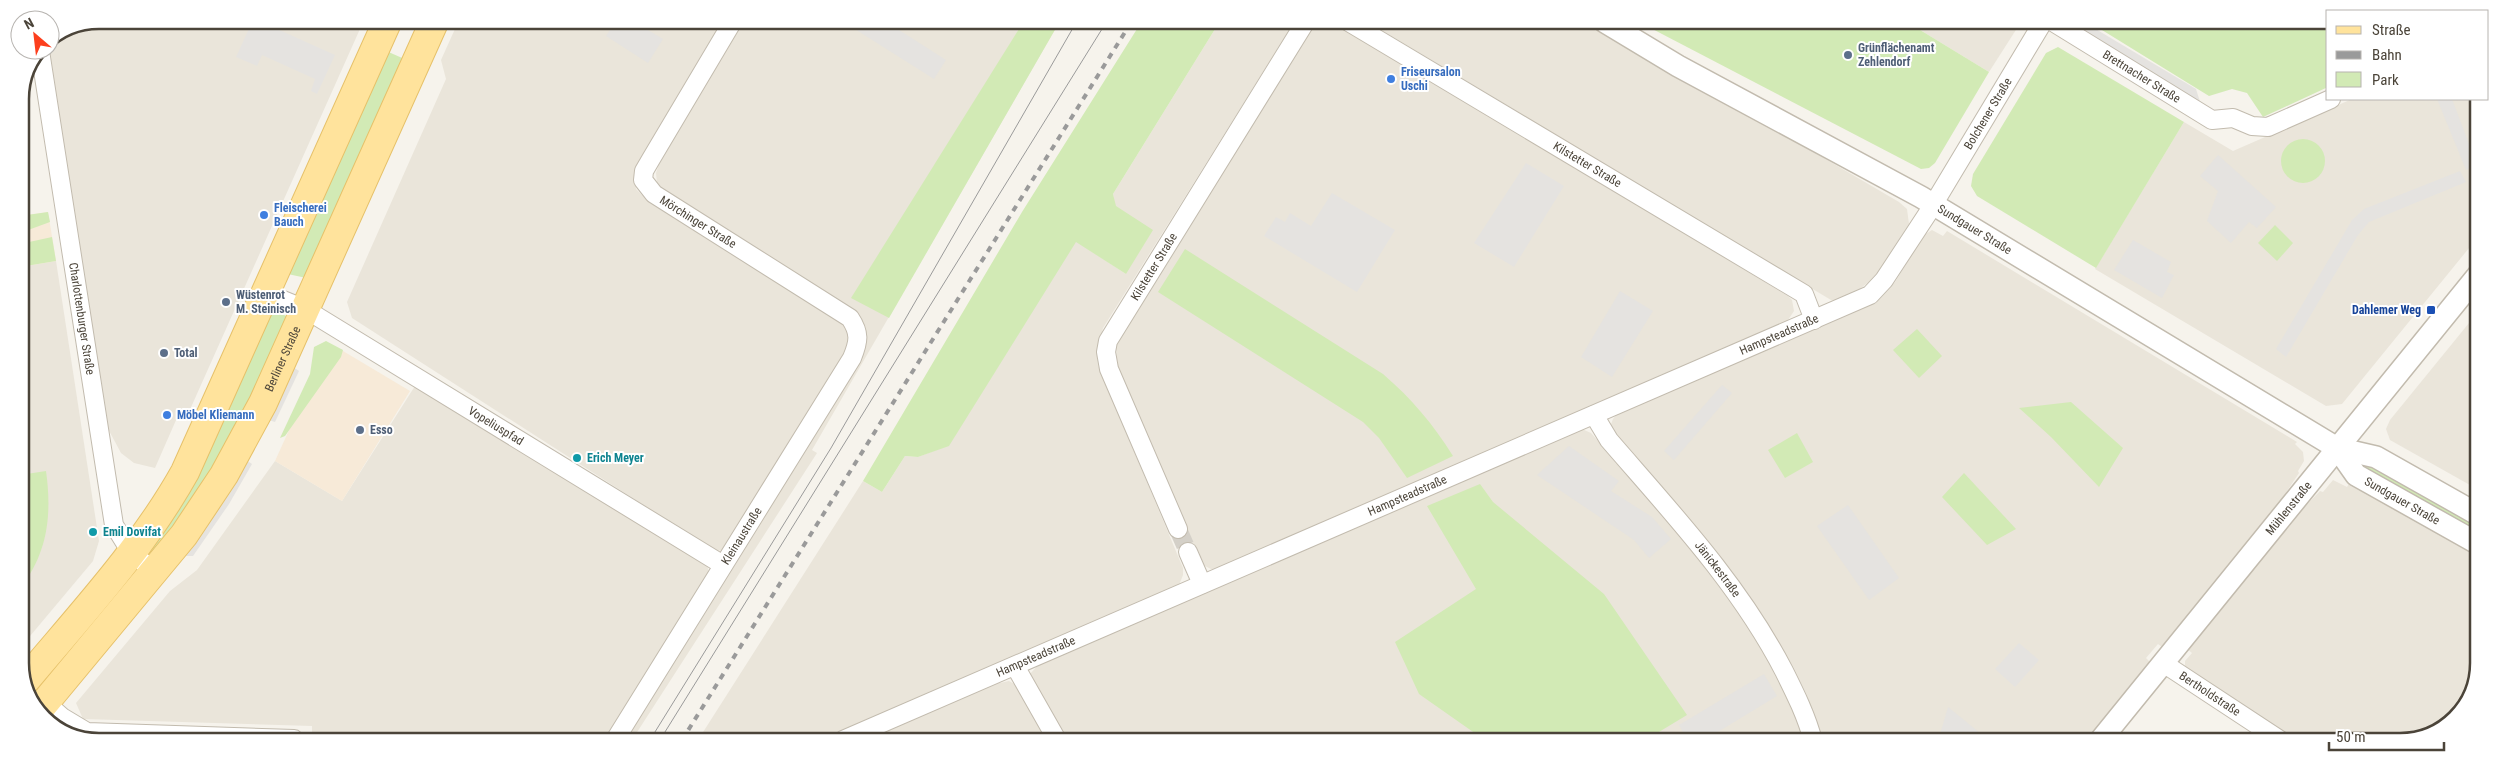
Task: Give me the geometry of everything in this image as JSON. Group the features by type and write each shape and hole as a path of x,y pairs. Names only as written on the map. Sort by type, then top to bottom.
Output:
{"main road":[{"path":"30,676 132,554 155,522 185,472 384,29"},
{"name":"Berliner Straße","path":"43,705 184,535 224,476 263,403 430,29"}],"street":[{"name":"Mörchinger Straße","path":"728,29 650,159 644,170 643,180 654,194 850,318 857,329"},
{"name":"Kilstetter Straße","path":"1178,529 1109,369 1106,352 1108,341 1302,29"},
{"name":"Kilstetter Straße","path":"1359,29 1804,294 1814,320"},
{"name":"Sundgauer Straße","path":"1617,29 1678,66 1866,166 1933,204 2337,448 2376,457 2470,510"},
{"name":"Bolchener Straße","path":"1933,204 2039,29"},
{"name":"Brettnacher Straße","path":"2064,29 2212,120 2233,118 2252,126 2268,127 2329,100"},
{"name":"Charlottenburger Straße","path":"41,60 114,525 132,554 155,571"},
{"name":"Hampsteadstraße","path":"859,733 1814,320 1870,294 1884,280 1933,204"},
{"name":"Mühlenstraße","path":"2106,733 2470,285"},
{"name":"Vopeliuspfad","path":"266,293 305,309 724,565"},
{"name":"Kleinaustraße","path":"619,733 852,358 859,342 857,329"},
{"name":"Jänickestraße","path":"1594,415 1609,440 1726,576 1789,681 1810,733"},
{"name":"Sundgauer Straße","path":"2337,448 2356,474 2470,540"},
{"path":"1188,552 1202,584"},
{"name":"Bertholdstraße","path":"2163,663 2269,733"},
{"path":"1015,666 1053,733"},
{"path":"46,709 62,716 87,732 113,733"}],"shaded area":[{"path":"99,29 360,29 188,414 180,411 155,468 134,463 121,453 106,425 51,60 60,60 60,41 72,34 85,30"},
{"path":"249,29 277,29 335,55 317,94 311,91 315,79 262,55 257,66 236,57"},
{"path":"455,29 717,29 636,166 634,179 636,189 650,203 836,317 846,327 849,342 848,349 723,550 717,551 712,549 352,318 347,302 446,79 441,60"},
{"path":"611,29 646,29 663,39 648,63 606,36"},
{"path":"739,29 1055,29 812,450 817,453 637,733 628,733 865,350 866,331 863,321 853,309 661,191 657,183 656,173 659,164"},
{"path":"855,29 898,29 946,60 934,79"},
{"path":"1215,29 1290,29 1103,328 1097,354 1098,365 1183,568 1183,575 1179,585 839,733 702,733 863,481 882,492 905,456 918,457 949,445 1076,241 1126,274 1113,194"},
{"path":"1311,29 1346,29 1788,296 1792,300 1794,311 1786,323 1215,569 1205,566 1199,558 1118,368 1116,347 1119,337"},
{"path":"1380,29 1596,29 1769,126 1899,202 1907,209 1909,224 1874,278 1853,294 1836,301 1831,300"},
{"path":"1918,29 2017,29 1989,72"},
{"path":"2077,29 2096,29 2196,89 2201,105"},
{"path":"2350,100 2470,100 2470,247 2342,404 2326,406 2095,269 2184,122 2233,151"},
{"path":"2437,100 2452,100 2470,147 2470,168 2466,170"},
{"path":"2218,155 2276,207 2257,228 2249,222 2231,243 2207,221 2218,191 2200,176"},
{"path":"1526,163 1564,186 1514,267 1474,243"},
{"path":"2460,171 2466,182 2369,222 2358,235 2286,357 2276,349 2352,220 2364,209"},
{"path":"1332,193 1395,230 1357,292 1264,236 1276,217 1285,222 1290,213 1311,226"},
{"path":"48,212 56,261 29,266 29,215"},
{"path":"1932,230 1943,236 1947,231 2297,442 2295,444 2303,452 2304,461 2298,471 2299,473 2275,509 2162,647 2158,644 2146,658 2150,662 2092,733 1816,733 1790,664 1764,617 1730,571 1613,436 1610,427 1617,414 1871,304 1895,282 1924,235"},
{"path":"2133,240 2171,262 2167,272 2174,275 2162,298 2114,270"},
{"path":"56,261 99,541 93,561 29,637 29,266"},
{"path":"1620,291 1653,311 1612,377 1581,357"},
{"path":"2470,322 2470,485 2390,440 2386,429 2390,420"},
{"name":"Esso","path":"338,348 410,391 342,501 275,461 324,353"},
{"path":"290,365 299,371 275,422 265,419"},
{"path":"1722,385 1732,393 1674,460 1664,451"},
{"path":"415,386 707,565 709,572 617,733 312,733 312,726 83,719 76,703 170,591 197,570 275,461 342,501"},
{"path":"1582,429 1591,433 1730,592 1786,688 1802,733 1060,733 1030,674 1040,663"},
{"path":"1569,446 1619,481 1611,491 1652,517 1671,539 1649,558 1634,540 1537,475"},
{"path":"243,458 252,464 229,504 193,556 179,556"},
{"path":"2333,480 2347,487 2350,482 2470,551 2470,672 2468,681 2465,690 2450,713 2435,724 2422,730 2400,733 2281,733 2193,676 2185,668 2185,661 2192,653 2187,649 2290,522 2320,491 2323,492"},
{"path":"1848,505 1899,578 1869,600 1817,526"},
{"path":"2019,643 2039,660 2015,687 1995,669"},
{"path":"1764,674 1777,696 1716,733 1684,733 1679,725"},
{"path":"999,681 1000,683 1009,681 1016,685 1044,733 879,733"},
{"path":"1948,707 1980,733 1940,733"}],"green space":[{"path":"1019,29 1055,29 889,318 851,298"},
{"path":"1137,29 1215,29 1113,194 1116,206 1153,230 1126,274 1076,242 949,446 918,457 905,456 882,492 863,481 1022,212"},
{"path":"1652,29 1918,29 1989,72 1935,163 1929,168 1921,169"},
{"path":"2100,29 2326,29 2326,88 2263,117 2247,93 2232,89 2209,96"},
{"path":"2058,47 2184,122 2096,268 1977,196 1971,186 1973,174 2046,53"},
{"path":"384,50 409,61 311,279 283,273"},
{"path":"2303,139 2315,143 2321,149 2325,161 2321,173 2315,179 2303,183 2291,179 2285,173 2281,161 2285,149 2291,143"},
{"path":"48,212 50,222 29,230 29,215"},
{"path":"2275,225 2293,243 2277,261 2258,243"},
{"path":"52,237 56,261 29,266 29,242"},
{"path":"1185,249 1383,374 1421,412 1453,456 1407,478 1379,438 1363,422 1158,292"},
{"path":"269,309 289,317 258,397 154,560 146,553"},
{"path":"1917,329 1942,356 1919,378 1893,350"},
{"path":"326,341 343,350 341,357 285,436 280,438 310,374 314,347"},
{"path":"2071,402 2123,448 2099,487 2051,437 2019,408"},
{"path":"1797,433 1813,462 1785,478 1768,450"},
{"path":"2366,462 2470,521 2470,529 2363,467"},
{"path":"46,471 48,517 42,546 29,575 29,474"},
{"path":"1964,473 2016,529 1987,545 1942,497"},
{"path":"1480,484 1493,502 1604,594 1687,715 1657,733 1475,733 1419,694 1395,642 1476,589 1427,506"}],"tunnel":[{"path":"1178,529 1188,552"}],"tram line":[{"path":"654,733 831,448 1072,29"},
{"path":"664,733 1102,29"}],"railway":[{"path":"686,733 1127,29"}],"place":[{"name":"Grünflächenamt Zehlendorf","path":"1848,55"},
{"name":"Friseursalon Uschi","path":"1391,79"},
{"name":"Fleischerei Bauch","path":"264,215"},
{"name":"Wüstenrot M. Steinisch","path":"226,302"},
{"name":"Dahlemer Weg","path":"2431,310"},
{"name":"Total","path":"164,353"},
{"name":"Möbel Kliemann","path":"167,415"},
{"name":"Esso","path":"360,430"},
{"name":"Erich Meyer","path":"577,458"},
{"name":"Emil Dovifat","path":"93,532"}]}
